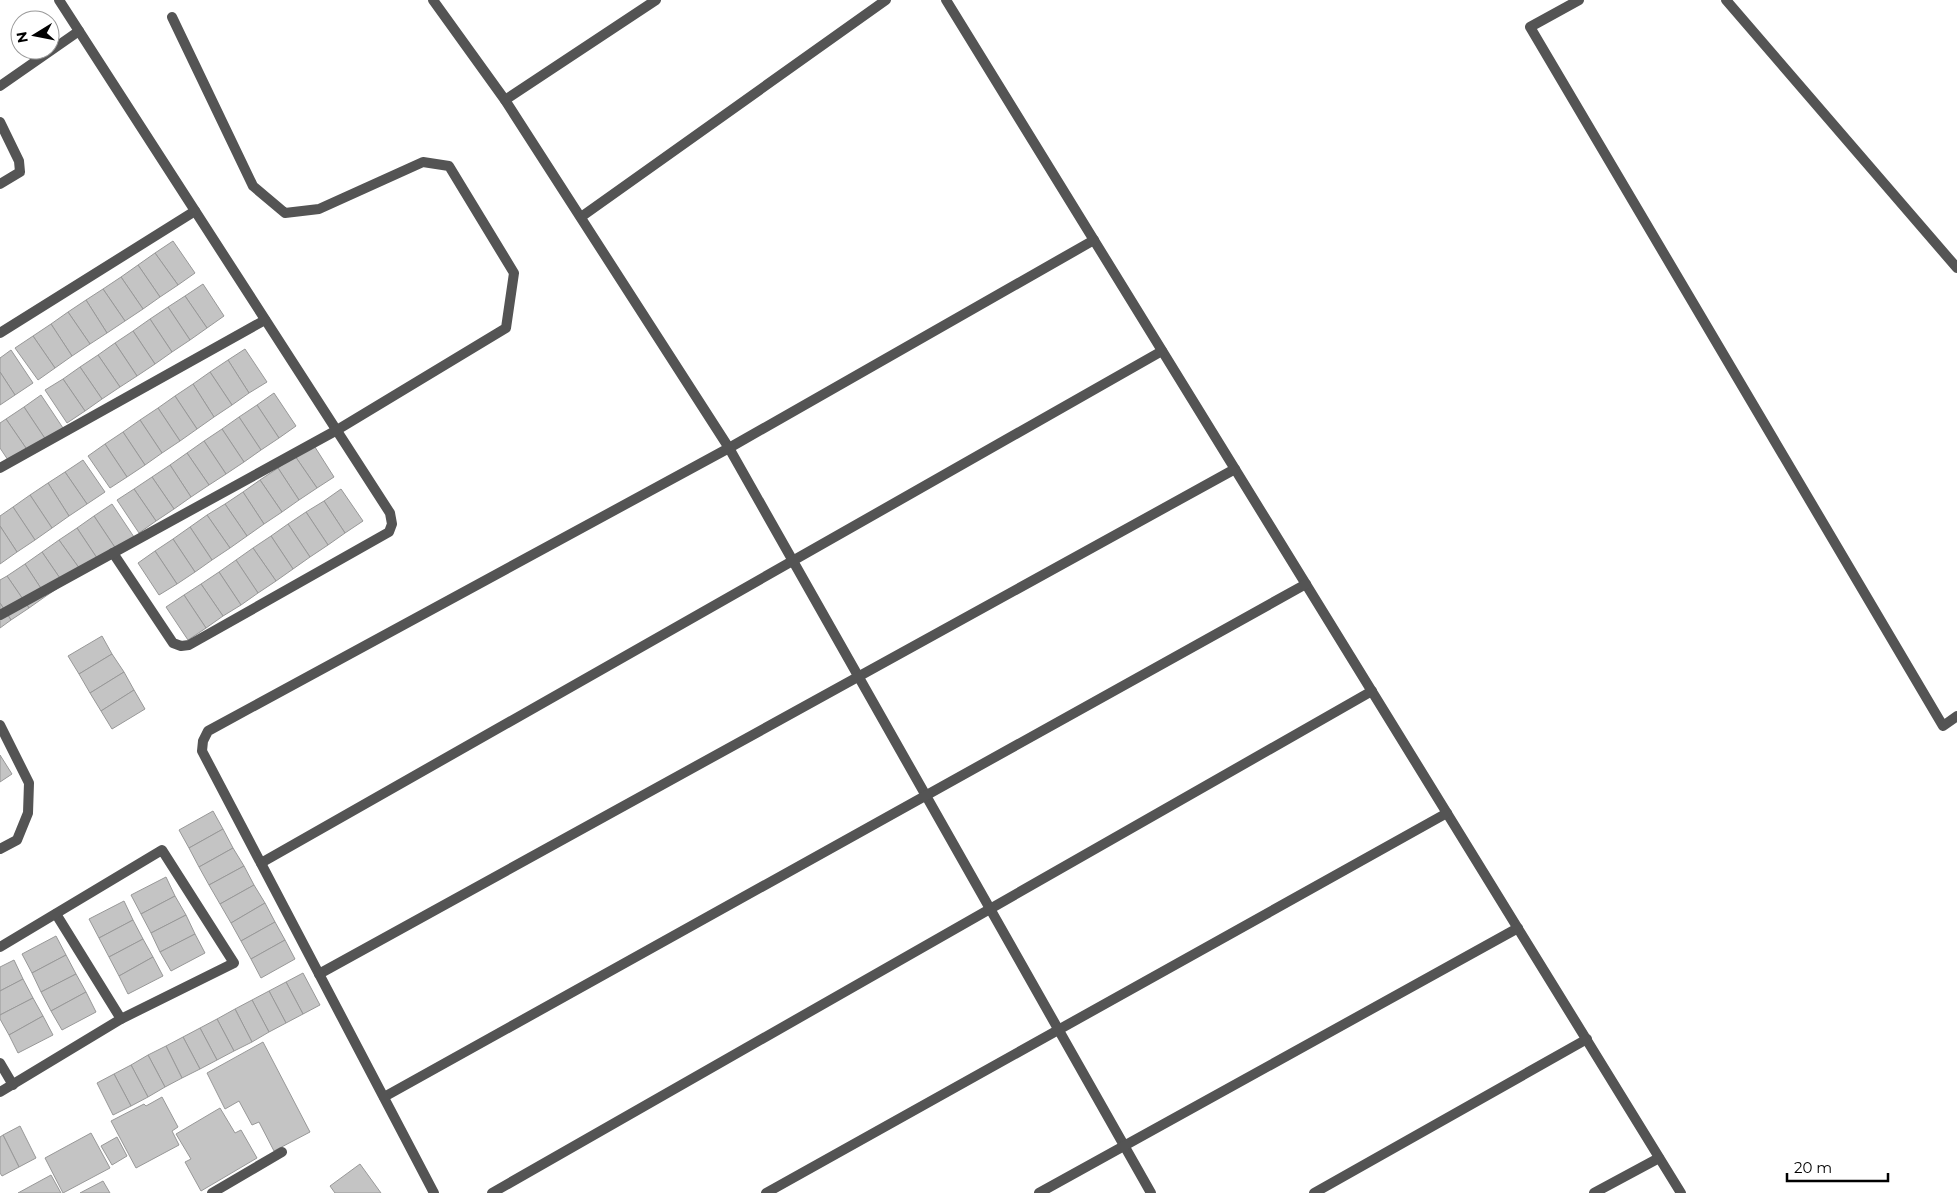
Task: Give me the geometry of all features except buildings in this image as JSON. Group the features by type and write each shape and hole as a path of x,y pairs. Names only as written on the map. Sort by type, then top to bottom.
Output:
{"street":[{"path":"59,0 390,513 392,524 389,532 190,645 181,646 173,643 113,553"},
{"path":"433,0 505,100 729,448 1151,1193"},
{"path":"505,100 656,0"},
{"path":"580,217 886,0"},
{"path":"946,0 1681,1193"},
{"path":"1579,0 1530,27 1943,726 1957,716"},
{"path":"1726,0 1957,268"},
{"path":"0,615 337,430 506,328 514,274 449,166 423,162 319,210 285,213 254,186 172,17"},
{"path":"0,86 79,31"},
{"path":"0,122 19,161 20,172 0,184"},
{"path":"0,333 195,211"},
{"path":"434,1193 202,751 202,741 208,731 729,448 1094,240"},
{"path":"0,468 265,320"},
{"path":"261,863 1162,351"},
{"path":"320,974 1235,469"},
{"path":"384,1097 1306,584"},
{"path":"492,1193 1372,691"},
{"path":"0,725 29,783 28,813 17,840 0,849"},
{"path":"766,1193 1447,813"},
{"path":"0,947 162,850 234,963 121,1019 0,1092"},
{"path":"56,914 121,1019"},
{"path":"1039,1193 1518,928"},
{"path":"1314,1193 1586,1040"},
{"path":"0,1063 13,1085"},
{"path":"212,1193 282,1152"},
{"path":"1594,1193 1659,1158"}]}
